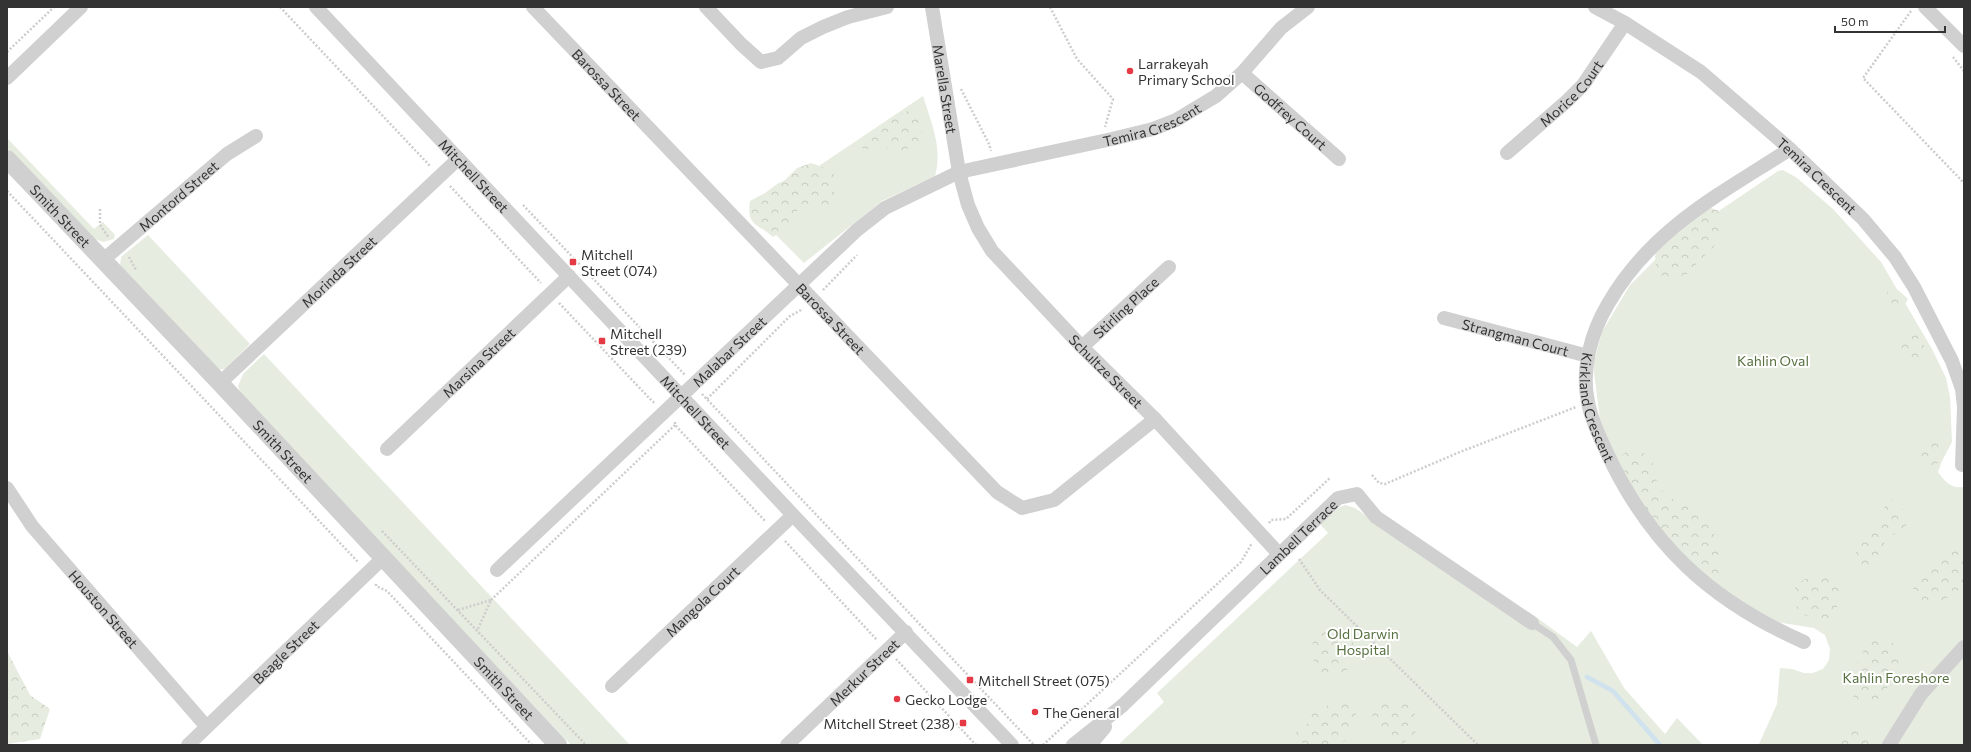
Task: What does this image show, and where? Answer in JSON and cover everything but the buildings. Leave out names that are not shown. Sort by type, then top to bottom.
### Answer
[{"type":"street","points":[[7,78],[81,7]]},
{"type":"street","name":"Mitchell Street","points":[[316,7],[793,515],[1012,745]]},
{"type":"street","name":"Barossa Street","points":[[533,7],[997,492],[1022,508],[1054,500],[1155,419]]},
{"type":"street","points":[[706,7],[741,44],[761,62],[778,58],[801,38],[823,27],[848,17],[887,7]]},
{"type":"street","name":"Marella Street","points":[[932,7],[959,172]]},
{"type":"street","name":"Temira Crescent","points":[[959,172],[1106,141],[1153,129],[1176,120],[1216,96],[1242,73],[1281,28],[1308,7]]},
{"type":"street","name":"Temira Crescent","points":[[1595,7],[1625,23],[1701,72],[1790,149],[1863,219],[1895,257],[1914,287],[1952,361],[1962,390],[1964,408],[1962,466]]},
{"type":"street","points":[[1924,7],[1964,46]]},
{"type":"street","name":"Morice Court","points":[[1507,153],[1567,102],[1583,85],[1625,23]]},
{"type":"street","name":"Godfrey Court","points":[[1242,73],[1339,159]]},
{"type":"street","name":"Montord Street","points":[[103,260],[227,154],[256,136]]},
{"type":"street","name":"Kirkland Crescent","points":[[1790,149],[1704,204],[1663,234],[1627,275],[1608,303],[1594,333],[1588,356],[1586,373],[1588,403],[1597,431],[1621,481],[1652,530],[1682,563],[1736,606],[1778,630],[1804,642]]},
{"type":"street","name":"Smith Street","points":[[7,159],[220,383],[382,559],[558,745]]},
{"type":"street","name":"Morinda Street","points":[[220,383],[458,159]]},
{"type":"street","name":"Malabar Street","points":[[496,570],[857,230],[885,208],[959,172]]},
{"type":"street","name":"Schultze Street","points":[[959,172],[968,205],[978,228],[992,252],[1082,347],[1155,419],[1279,554]]},
{"type":"street","name":"Stirling Place","points":[[1082,347],[1169,267]]},
{"type":"street","name":"Marsina Street","points":[[387,449],[569,276]]},
{"type":"street","name":"Strangman Court","points":[[1444,318],[1588,356]]},
{"type":"street","name":"Houston Street","points":[[7,488],[32,526],[206,726]]},
{"type":"street","name":"Lambell Terrace","points":[[1073,745],[1122,706],[1338,498],[1357,494],[1376,517],[1532,623]]},
{"type":"street","name":"Mangola Court","points":[[612,686],[793,515]]},
{"type":"street","name":"Beagle Street","points":[[188,745],[206,726],[382,559]]},
{"type":"street","name":"Merkur Street","points":[[787,745],[906,632]]},
{"type":"street","points":[[1889,745],[1921,694],[1964,646]]},
{"type":"street","name":"Lambell Terrace","points":[[1090,745],[1122,706]]},
{"type":"lane","points":[[1532,623],[1553,637],[1571,660],[1596,745]]},
{"type":"path","points":[[7,52],[54,7]]},
{"type":"path","points":[[280,7],[434,170]]},
{"type":"path","points":[[1050,7],[1077,59],[1113,99],[1105,125],[1106,141]]},
{"type":"path","points":[[1914,7],[1863,78],[1964,183]]},
{"type":"path","points":[[958,84],[989,144],[994,164]]},
{"type":"path","points":[[445,181],[543,286]]},
{"type":"path","points":[[7,191],[363,568]]},
{"type":"path","points":[[100,209],[100,225],[109,238],[128,256],[138,273]]},
{"type":"path","points":[[818,295],[858,255]]},
{"type":"path","points":[[554,297],[653,402],[656,402]]},
{"type":"path","points":[[702,398],[707,399],[790,316],[805,308]]},
{"type":"path","points":[[1372,475],[1379,483],[1385,484],[1460,452],[1577,407]]},
{"type":"path","points":[[477,631],[491,600],[675,425],[768,524]]},
{"type":"path","points":[[1268,524],[1271,520],[1286,519],[1330,478]]},
{"type":"path","points":[[377,525],[586,745]]},
{"type":"path","points":[[779,536],[878,640]]},
{"type":"path","points":[[1043,745],[1241,562],[1248,547],[1256,538]]},
{"type":"path","points":[[1299,559],[1320,590],[1478,745]]},
{"type":"path","points":[[376,582],[376,586],[387,591],[532,745]]},
{"type":"path","points":[[458,610],[491,600]]},
{"type":"path","points":[[894,658],[976,745]]},
{"type":"green space","points":[[923,96],[937,145],[938,155],[935,176],[882,201],[804,263],[752,211]]},
{"type":"green space","points":[[910,110],[915,111],[921,124],[923,136],[916,146],[893,153],[884,145],[879,151],[861,148],[858,141]]},
{"type":"green space","points":[[7,138],[94,229],[103,222],[115,235],[114,239],[103,242],[92,238],[7,148]]},
{"type":"green space","points":[[811,163],[831,170],[837,179],[831,206],[823,211],[810,205],[800,205],[788,228],[773,237],[751,220],[749,209],[750,201],[785,180],[797,168]]},
{"type":"green space","points":[[1783,170],[1797,178],[1833,209],[1881,262],[1932,349],[1946,378],[1950,397],[1952,442],[1938,472],[1943,479],[1952,486],[1964,487],[1964,745],[1759,744],[1777,704],[1780,668],[1792,669],[1804,673],[1813,673],[1823,669],[1829,660],[1830,649],[1825,635],[1814,628],[1771,621],[1741,603],[1668,544],[1620,468],[1600,419],[1593,365],[1602,332],[1630,285],[1673,242],[1778,171]]},
{"type":"green space","points":[[1711,208],[1719,211],[1725,235],[1683,278],[1671,280],[1657,273],[1655,257],[1656,250],[1698,214]]},
{"type":"green space","points":[[148,235],[250,344],[225,369],[217,370],[120,266],[121,257]]},
{"type":"green space","points":[[1888,290],[1898,290],[1908,299],[1900,314],[1892,312],[1885,304]]},
{"type":"green space","points":[[1911,329],[1924,343],[1924,355],[1919,360],[1898,355],[1896,346],[1905,331]]},
{"type":"green space","points":[[264,354],[630,745],[571,745],[243,399],[238,386],[243,374]]},
{"type":"green space","points":[[1929,440],[1941,443],[1945,449],[1935,468],[1926,468],[1913,455],[1912,450]]},
{"type":"green space","points":[[1630,449],[1639,449],[1648,457],[1654,464],[1657,478],[1656,484],[1659,488],[1677,501],[1693,504],[1714,534],[1720,549],[1717,561],[1720,567],[1718,577],[1711,578],[1695,572],[1685,552],[1675,547],[1642,504],[1642,496],[1634,489],[1620,463],[1622,455]]},
{"type":"green space","points":[[1897,500],[1909,521],[1902,532],[1892,535],[1884,543],[1886,553],[1880,565],[1867,568],[1857,564],[1857,555],[1853,547],[1863,534],[1875,531],[1881,524],[1881,513],[1888,501]]},
{"type":"green space","name":"Old Darwin Hospital","points":[[1345,505],[1355,508],[1520,623],[1529,612],[1577,647],[1591,631],[1624,688],[1665,734],[1677,718],[1703,745],[1118,745],[1164,702],[1157,693],[1328,533],[1320,524],[1334,510]]},
{"type":"green space","points":[[1958,546],[1964,549],[1964,586],[1943,601],[1928,605],[1915,593],[1911,583],[1922,570],[1930,567],[1937,558]]},
{"type":"green space","points":[[1830,578],[1840,585],[1837,608],[1828,619],[1813,618],[1799,613],[1796,605],[1795,585],[1805,579]]},
{"type":"green space","points":[[1340,631],[1353,639],[1353,654],[1350,668],[1343,672],[1323,676],[1316,666],[1312,649],[1316,632]]},
{"type":"green space","points":[[1877,639],[1894,643],[1902,651],[1899,666],[1893,673],[1890,684],[1877,704],[1860,704],[1852,695],[1849,683],[1851,675],[1865,648]]},
{"type":"green space","points":[[7,651],[30,695],[50,709],[40,739],[7,744]]},
{"type":"green space","points":[[1349,695],[1359,706],[1346,741],[1313,745],[1301,743],[1295,740],[1296,729],[1309,723],[1310,714]]},
{"type":"green space","points":[[1394,699],[1408,701],[1415,715],[1418,729],[1404,743],[1399,744],[1389,742],[1385,738],[1380,732],[1372,716],[1372,709]]},
{"type":"green space","points":[[1863,727],[1869,740],[1868,745],[1831,745],[1841,734]]},
{"type":"waterway","points":[[1587,677],[1613,691],[1660,745]]},
{"type":"place","name":"Larrakeyah Primary School","points":[[1130,71]]},
{"type":"place","name":"Mitchell Street (074)","points":[[573,262]]},
{"type":"place","name":"Mitchell Street (239)","points":[[602,341]]},
{"type":"place","name":"Mitchell Street (075)","points":[[970,680]]},
{"type":"place","name":"Gecko Lodge","points":[[897,699]]},
{"type":"place","name":"The General","points":[[1035,712]]},
{"type":"place","name":"Mitchell Street (238)","points":[[963,723]]},
{"type":"park label","name":"Kahlin Oval","points":[[1773,360]]},
{"type":"park label","name":"Kahlin Foreshore","points":[[1896,677]]}]
